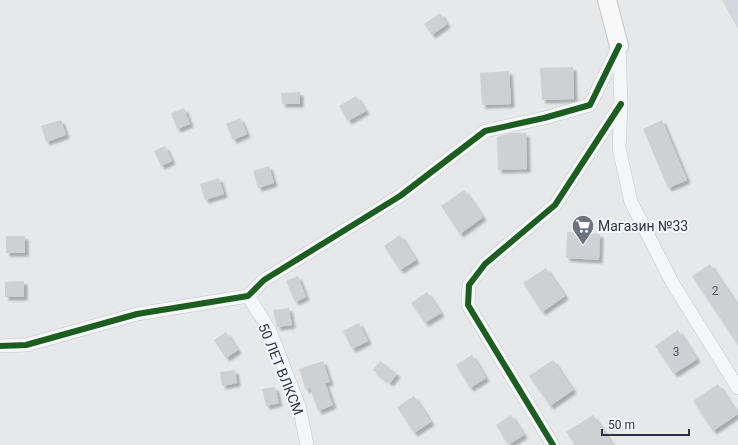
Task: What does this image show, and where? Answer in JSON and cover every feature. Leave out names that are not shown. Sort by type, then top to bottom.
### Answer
[{"type":"street","points":[[607,0],[619,46],[621,104],[619,148],[631,202],[673,284],[738,388]]},
{"type":"street","points":[[0,346],[26,345],[137,314],[248,296],[264,280],[400,196],[485,131],[544,118],[590,105],[619,46]]},
{"type":"street","points":[[553,445],[468,304],[469,285],[485,264],[555,205],[621,104]]},
{"type":"street","name":"50 ЛЕТ ВЛКСМ","points":[[248,296],[270,331],[299,406],[307,445]]},
{"type":"shaded area","points":[[722,0],[738,0],[738,29]]},
{"type":"building","points":[[440,13],[447,24],[432,35],[424,24]]},
{"type":"building","points":[[573,67],[574,99],[542,100],[540,68]]},
{"type":"building","points":[[509,71],[511,104],[482,105],[480,73]]},
{"type":"building","points":[[300,92],[300,104],[282,104],[281,93]]},
{"type":"building","points":[[356,96],[366,111],[348,121],[339,106]]},
{"type":"building","points":[[184,108],[190,124],[177,129],[171,113]]},
{"type":"building","points":[[240,118],[247,134],[233,140],[226,124]]},
{"type":"building","points":[[61,120],[66,135],[46,142],[41,126]]},
{"type":"building","points":[[662,120],[687,180],[668,188],[643,129]]},
{"type":"building","points":[[511,133],[526,133],[527,169],[498,170],[497,137]]},
{"type":"building","points":[[165,146],[172,161],[161,166],[154,151]]},
{"type":"building","points":[[269,166],[274,183],[258,188],[253,171]]},
{"type":"building","points":[[219,178],[224,194],[205,200],[200,184]]},
{"type":"building","points":[[464,190],[483,217],[460,234],[441,206]]},
{"type":"building","name":"Магазин №33","points":[[567,232],[600,234],[599,260],[566,258]]},
{"type":"building","points":[[400,235],[416,260],[400,270],[384,246]]},
{"type":"building","points":[[6,236],[25,236],[25,253],[6,253]]},
{"type":"building","points":[[710,264],[738,306],[738,345],[692,276]]},
{"type":"building","points":[[546,268],[565,296],[542,312],[523,283]]},
{"type":"building","points":[[298,276],[306,297],[295,302],[286,281]]},
{"type":"building","points":[[24,281],[24,297],[5,297],[5,282]]},
{"type":"building","points":[[427,292],[441,313],[425,323],[411,303]]},
{"type":"building","points":[[289,308],[292,325],[277,327],[273,310]]},
{"type":"building","points":[[359,323],[368,341],[352,349],[343,331]]},
{"type":"building","points":[[678,330],[697,359],[674,374],[655,346]]},
{"type":"building","points":[[226,332],[238,350],[226,358],[214,340]]},
{"type":"building","points":[[472,355],[486,378],[470,388],[456,365]]},
{"type":"building","points":[[553,360],[573,390],[550,406],[529,376]]},
{"type":"building","points":[[323,361],[330,382],[325,383],[333,405],[318,411],[310,388],[306,390],[299,369]]},
{"type":"building","points":[[380,361],[397,374],[390,383],[373,370]]},
{"type":"building","points":[[235,370],[237,383],[222,386],[220,372]]},
{"type":"building","points":[[718,384],[738,414],[713,431],[693,401]]},
{"type":"building","points":[[275,387],[279,403],[266,406],[262,389]]},
{"type":"building","points":[[414,396],[431,422],[414,433],[397,407]]},
{"type":"building","points":[[511,415],[524,435],[508,445],[496,425]]},
{"type":"building","points":[[593,415],[613,445],[575,445],[566,432]]},
{"type":"cycle path","points":[[0,346],[26,345],[137,314],[248,296],[264,280],[400,196],[485,131],[544,118],[590,105],[619,46]]},
{"type":"cycle path","points":[[553,445],[468,305],[469,285],[485,264],[555,205],[621,104]]},
{"type":"place","name":"Магазин №33","points":[[583,246]]}]
